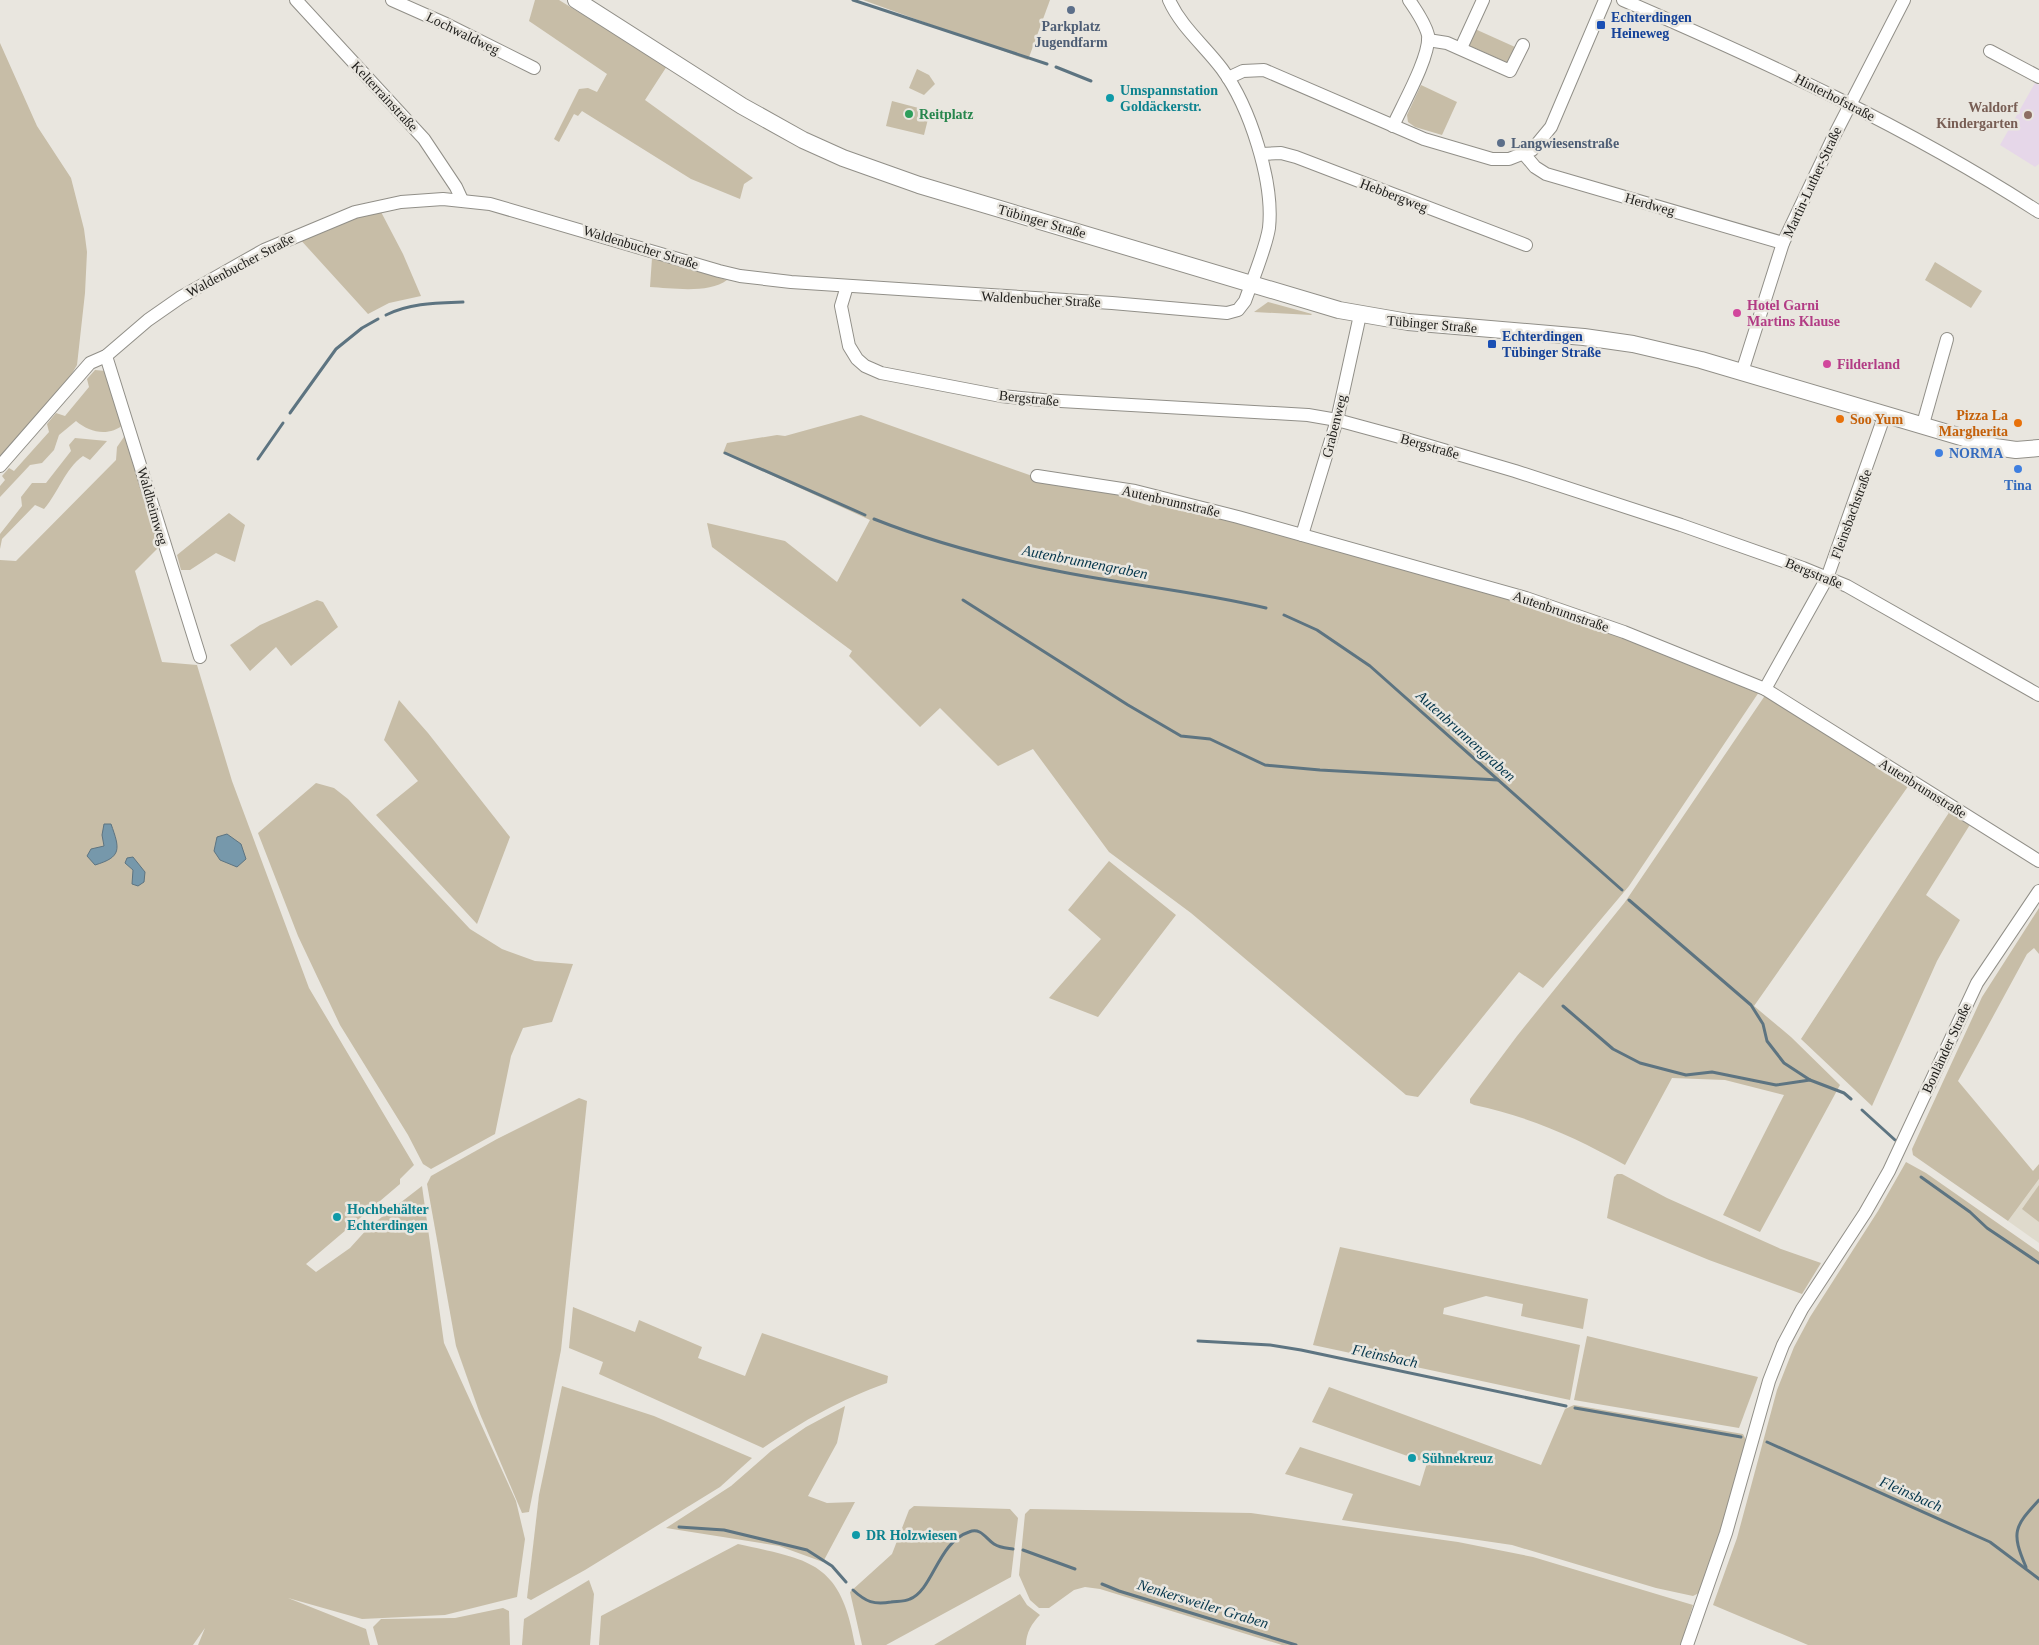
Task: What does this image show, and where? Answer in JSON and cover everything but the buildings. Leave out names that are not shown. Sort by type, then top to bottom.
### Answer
[{"type":"main road","name":"Tübinger Straße","points":[[576,0],[764,119],[843,158],[919,185],[1360,315],[1408,322],[1617,341],[1678,354],[2005,449],[2039,448]]},
{"type":"street","name":"Kelterrainstraße","points":[[296,0],[424,139],[456,187],[462,200]]},
{"type":"street","name":"Lochwaldweg","points":[[392,0],[446,24],[534,68]]},
{"type":"street","name":"Waldenbucher Straße","points":[[0,466],[90,362],[106,356],[148,320],[182,297],[236,265],[290,238],[355,212],[422,200],[462,200],[506,208],[740,276],[846,286],[1112,302],[1227,313],[1242,306],[1269,227],[1261,154],[1239,99],[1228,78],[1185,25],[1169,0]]},
{"type":"street","points":[[1393,126],[1423,58],[1428,40],[1427,32],[1409,0]]},
{"type":"street","points":[[1461,48],[1483,0]]},
{"type":"street","points":[[1228,78],[1243,71],[1264,70],[1435,143],[1492,159],[1509,159],[1524,154],[1539,144],[1551,127],[1605,0]]},
{"type":"street","name":"Hinterhofstraße","points":[[1623,0],[1801,79],[1979,173],[2039,212]]},
{"type":"street","name":"Martin-Luther-Straße","points":[[1742,372],[1762,304],[1783,243],[1850,105],[1904,0]]},
{"type":"street","points":[[1428,40],[1447,42],[1510,71],[1523,45]]},
{"type":"street","points":[[1990,51],[2039,76]]},
{"type":"street","name":"Hebbergweg","points":[[1261,154],[1282,153],[1296,157],[1526,245]]},
{"type":"street","name":"Herdweg","points":[[1524,154],[1535,167],[1546,174],[1783,243]]},
{"type":"street","name":"Bergstraße","points":[[846,286],[841,306],[849,346],[857,359],[865,366],[881,373],[992,394],[1043,400],[1262,411],[1337,420],[1559,485],[1768,555],[1827,578],[1881,605],[2039,695]]},
{"type":"street","name":"Grabenweg","points":[[1302,535],[1337,420],[1360,315]]},
{"type":"street","points":[[1923,424],[1947,339]]},
{"type":"street","name":"Waldheimweg","points":[[106,356],[200,657]]},
{"type":"street","name":"Fleinsbachstraße","points":[[1765,689],[1827,578],[1885,414]]},
{"type":"street","name":"Autenbrunnstraße","points":[[1037,476],[1135,491],[1302,535],[1526,598],[1634,636],[1765,689],[2039,861]]},
{"type":"street","name":"Bonländer Straße","points":[[1687,1645],[1726,1533],[1769,1381],[1783,1345],[1802,1308],[1865,1214],[1899,1152],[1968,1001],[1996,952],[2039,891]]},
{"type":"shaded area","points":[[535,0],[559,0],[667,66],[645,100],[753,178],[744,184],[740,199],[691,179],[582,111],[578,116],[574,114],[559,142],[554,139],[579,89],[588,88],[597,92],[607,74],[529,21]]},
{"type":"shaded area","points":[[863,0],[1050,0],[1028,60]]},
{"type":"shaded area","points":[[1475,29],[1515,47],[1508,63],[1468,45]]},
{"type":"shaded area","points":[[0,43],[37,126],[71,178],[84,229],[87,252],[85,293],[77,365],[64,387],[0,460]]},
{"type":"shaded area","points":[[917,69],[929,75],[935,84],[924,95],[909,88]]},
{"type":"shaded area","name":"Waldorf Kindergarten","points":[[2035,83],[2039,85],[2039,164],[2035,167],[2000,145]]},
{"type":"shaded area","points":[[1421,85],[1457,102],[1442,135],[1415,127],[1408,122],[1407,115]]},
{"type":"shaded area","name":"Reitplatz","points":[[892,101],[930,111],[924,135],[886,126]]},
{"type":"shaded area","points":[[380,210],[403,254],[421,296],[389,303],[368,314],[298,237]]},
{"type":"shaded area","points":[[652,258],[727,280],[700,289],[650,287]]},
{"type":"shaded area","points":[[1935,262],[1982,291],[1971,308],[1925,280]]},
{"type":"shaded area","points":[[1268,302],[1312,314],[1254,312]]},
{"type":"shaded area","points":[[95,370],[106,371],[124,424],[112,431],[100,432],[93,431],[76,421],[59,435],[54,450],[42,463],[30,465],[0,497],[0,486],[5,480],[2,476],[9,468],[14,471],[49,432],[47,424],[56,413],[65,416],[89,387],[87,379]]},
{"type":"shaded area","points":[[861,415],[1038,478],[1131,493],[1130,500],[1151,506],[1154,498],[1542,608],[1673,655],[1759,692],[1629,886],[1543,988],[1519,972],[1418,1097],[1406,1095],[1191,913],[1109,852],[1033,749],[998,766],[940,708],[920,727],[849,656],[852,651],[712,547],[707,523],[785,541],[837,582],[870,520],[723,453],[727,443],[777,435],[785,436]]},
{"type":"shaded area","points":[[126,434],[159,547],[135,571],[162,662],[197,665],[232,781],[309,988],[414,1165],[400,1179],[400,1184],[306,1264],[316,1272],[350,1248],[369,1227],[422,1186],[444,1343],[516,1501],[525,1539],[517,1597],[445,1615],[362,1619],[288,1598],[366,1629],[370,1645],[198,1645],[205,1628],[193,1645],[0,1645],[0,560],[16,561],[116,460],[117,447]]},
{"type":"shaded area","points":[[75,438],[107,441],[90,460],[83,456],[77,461],[66,474],[44,509],[35,505],[2,539],[0,549],[0,534],[22,506],[21,497],[32,483],[46,483],[71,451],[69,445]]},
{"type":"shaded area","points":[[229,513],[245,525],[235,562],[216,553],[190,570],[181,570],[177,555]]},
{"type":"shaded area","points":[[317,600],[323,602],[338,627],[291,666],[276,647],[250,671],[230,645],[260,625]]},
{"type":"shaded area","points":[[1768,695],[1909,785],[1754,1006],[1791,1037],[1840,1085],[1760,1232],[1723,1215],[1784,1095],[1725,1080],[1672,1078],[1625,1165],[1552,1129],[1474,1105],[1470,1103],[1470,1099],[1517,1036],[1625,902],[1764,697]]},
{"type":"shaded area","points":[[399,700],[428,733],[510,837],[477,924],[376,815],[418,781],[384,740]]},
{"type":"shaded area","points":[[316,783],[334,788],[348,799],[470,929],[502,949],[535,961],[573,964],[552,1022],[523,1028],[511,1056],[495,1134],[431,1169],[423,1164],[408,1135],[340,1025],[298,936],[258,833]]},
{"type":"shaded area","points":[[1950,811],[1971,823],[1926,895],[1960,920],[1937,961],[1872,1106],[1801,1039]]},
{"type":"shaded area","points":[[1109,861],[1176,915],[1098,1017],[1049,998],[1101,939],[1068,910]]},
{"type":"shaded area","points":[[2039,908],[2039,954],[2034,948],[2027,954],[1958,1081],[2033,1171],[2039,1164],[2039,1179],[2008,1221],[1913,1155],[1912,1149],[1982,997]]},
{"type":"shaded area","points":[[579,1098],[587,1101],[561,1350],[529,1512],[522,1513],[480,1414],[456,1346],[427,1184],[431,1176],[497,1139]]},
{"type":"shaded area","points":[[1906,1162],[1926,1173],[2039,1252],[2039,1645],[1808,1645],[1713,1605],[1737,1538],[1777,1390],[1794,1347],[1810,1317],[1878,1211]]},
{"type":"shaded area","points":[[1617,1174],[1622,1174],[1667,1198],[1781,1249],[1821,1263],[1802,1294],[1709,1260],[1607,1218],[1614,1177]]},
{"type":"shaded area","points":[[2039,1179],[2039,1243],[2008,1221]]},
{"type":"shaded area","points":[[2039,1185],[2039,1222],[2022,1209]]},
{"type":"shaded area","points":[[1340,1247],[1588,1299],[1583,1329],[1521,1316],[1523,1304],[1486,1296],[1444,1308],[1443,1314],[1580,1345],[1570,1400],[1313,1345]]},
{"type":"shaded area","points":[[573,1307],[635,1332],[639,1320],[702,1347],[698,1358],[745,1376],[762,1333],[888,1376],[887,1383],[853,1396],[823,1411],[763,1448],[599,1374],[603,1362],[569,1348]]},
{"type":"shaded area","points":[[1587,1336],[1758,1377],[1739,1428],[1574,1400]]},
{"type":"shaded area","points":[[562,1386],[654,1416],[752,1458],[720,1487],[585,1570],[531,1600],[527,1598],[539,1495]]},
{"type":"shaded area","points":[[1329,1387],[1541,1465],[1565,1409],[1574,1405],[1743,1434],[1746,1440],[1722,1527],[1699,1593],[1693,1596],[1656,1588],[1512,1545],[1342,1520],[1353,1494],[1285,1474],[1300,1447],[1420,1486],[1427,1463],[1312,1422]]},
{"type":"shaded area","points":[[845,1406],[837,1443],[808,1496],[827,1503],[855,1502],[823,1562],[779,1546],[666,1528],[731,1486],[771,1451],[806,1427]]},
{"type":"shaded area","points":[[914,1506],[1010,1509],[1018,1518],[1011,1577],[886,1645],[862,1645],[850,1592],[892,1554],[909,1510]]},
{"type":"shaded area","points":[[1030,1509],[1251,1513],[1458,1542],[1533,1557],[1693,1605],[1681,1645],[1282,1645],[1100,1589],[1085,1587],[1074,1590],[1049,1608],[1039,1608],[1030,1600],[1019,1575],[1025,1514]]},
{"type":"shaded area","points":[[738,1544],[785,1555],[819,1569],[831,1581],[841,1596],[849,1617],[855,1645],[599,1645],[601,1616]]},
{"type":"shaded area","points":[[589,1580],[594,1594],[590,1645],[522,1645],[524,1619]]},
{"type":"shaded area","points":[[1020,1594],[1027,1605],[1040,1615],[1030,1629],[1026,1645],[934,1645]]},
{"type":"shaded area","points":[[503,1608],[509,1611],[510,1645],[378,1645],[373,1627],[381,1619],[455,1618]]},
{"type":"water","points":[[104,824],[111,824],[116,840],[116,851],[110,859],[95,865],[87,856],[91,849],[104,846],[102,835]]},
{"type":"water","points":[[227,834],[241,844],[246,859],[237,867],[220,860],[214,851],[217,837]]},
{"type":"water","points":[[133,857],[145,872],[144,882],[138,886],[132,884],[133,870],[125,863],[127,858]]},
{"type":"waterway","points":[[853,0],[1047,64]]},
{"type":"waterway","points":[[1056,67],[1091,81]]},
{"type":"waterway","points":[[386,315],[414,306],[463,302]]},
{"type":"waterway","points":[[290,413],[336,349],[362,328],[378,319]]},
{"type":"waterway","points":[[258,459],[283,423]]},
{"type":"waterway","name":"Autenbrunnengraben","points":[[725,453],[865,515]]},
{"type":"waterway","name":"Autenbrunnengraben","points":[[874,519],[935,541],[1021,563],[1070,574],[1210,596],[1266,608]]},
{"type":"waterway","points":[[963,600],[1128,705],[1181,736],[1210,739],[1265,765],[1498,780]]},
{"type":"waterway","name":"Autenbrunnengraben","points":[[1284,615],[1317,630],[1370,666],[1622,890]]},
{"type":"waterway","name":"Autenbrunnengraben","points":[[1629,900],[1751,1005],[1763,1024],[1767,1041],[1784,1063],[1810,1080],[1844,1093],[1851,1099]]},
{"type":"waterway","points":[[1563,1006],[1613,1049],[1640,1063],[1686,1075],[1712,1072],[1776,1085],[1810,1080]]},
{"type":"waterway","name":"Autenbrunnengraben","points":[[1862,1110],[1895,1140]]},
{"type":"waterway","name":"Autenbrunnengraben","points":[[1921,1177],[1970,1212],[1987,1228],[2039,1263]]},
{"type":"waterway","name":"Fleinsbach","points":[[1198,1341],[1270,1345],[1301,1350],[1566,1406]]},
{"type":"waterway","name":"Fleinsbach","points":[[1575,1408],[1741,1437]]},
{"type":"waterway","name":"Fleinsbach","points":[[1767,1442],[1990,1542],[2039,1579]]},
{"type":"waterway","name":"Autenbrunnengraben","points":[[2026,1567],[2018,1546],[2018,1530],[2024,1517],[2039,1500]]},
{"type":"waterway","name":"Nenkersweiler Graben","points":[[679,1527],[724,1530],[807,1550],[832,1566],[846,1582]]},
{"type":"waterway","name":"Nenkersweiler Graben","points":[[853,1590],[866,1600],[875,1603],[910,1599],[925,1586],[950,1545],[959,1537],[969,1532],[980,1532],[996,1545],[1013,1549]]},
{"type":"waterway","name":"Nenkersweiler Graben","points":[[1023,1550],[1075,1569]]},
{"type":"waterway","name":"Nenkersweiler Graben","points":[[1102,1584],[1119,1591],[1296,1645]]},
{"type":"place","name":"Parkplatz Jugendfarm","points":[[1071,10]]},
{"type":"place","name":"Echterdingen Heineweg","points":[[1601,25]]},
{"type":"place","name":"Umspannstation Goldäckerstr.","points":[[1110,98]]},
{"type":"place","name":"Reitplatz","points":[[909,114]]},
{"type":"place","name":"Waldorf Kindergarten","points":[[2028,115]]},
{"type":"place","name":"Langwiesenstraße","points":[[1501,143]]},
{"type":"place","name":"Hotel Garni Martins Klause","points":[[1737,313]]},
{"type":"place","name":"Echterdingen Tübinger Straße","points":[[1492,344]]},
{"type":"place","name":"Filderland","points":[[1827,364]]},
{"type":"place","name":"Soo Yum","points":[[1840,419]]},
{"type":"place","name":"Pizza La Margherita","points":[[2018,423]]},
{"type":"place","name":"NORMA","points":[[1939,453]]},
{"type":"place","name":"Tina","points":[[2018,469]]},
{"type":"place","name":"Hochbehälter Echterdingen","points":[[337,1217]]},
{"type":"place","name":"Sühnekreuz","points":[[1412,1458]]},
{"type":"place","name":"DR Holzwiesen","points":[[856,1535]]}]
